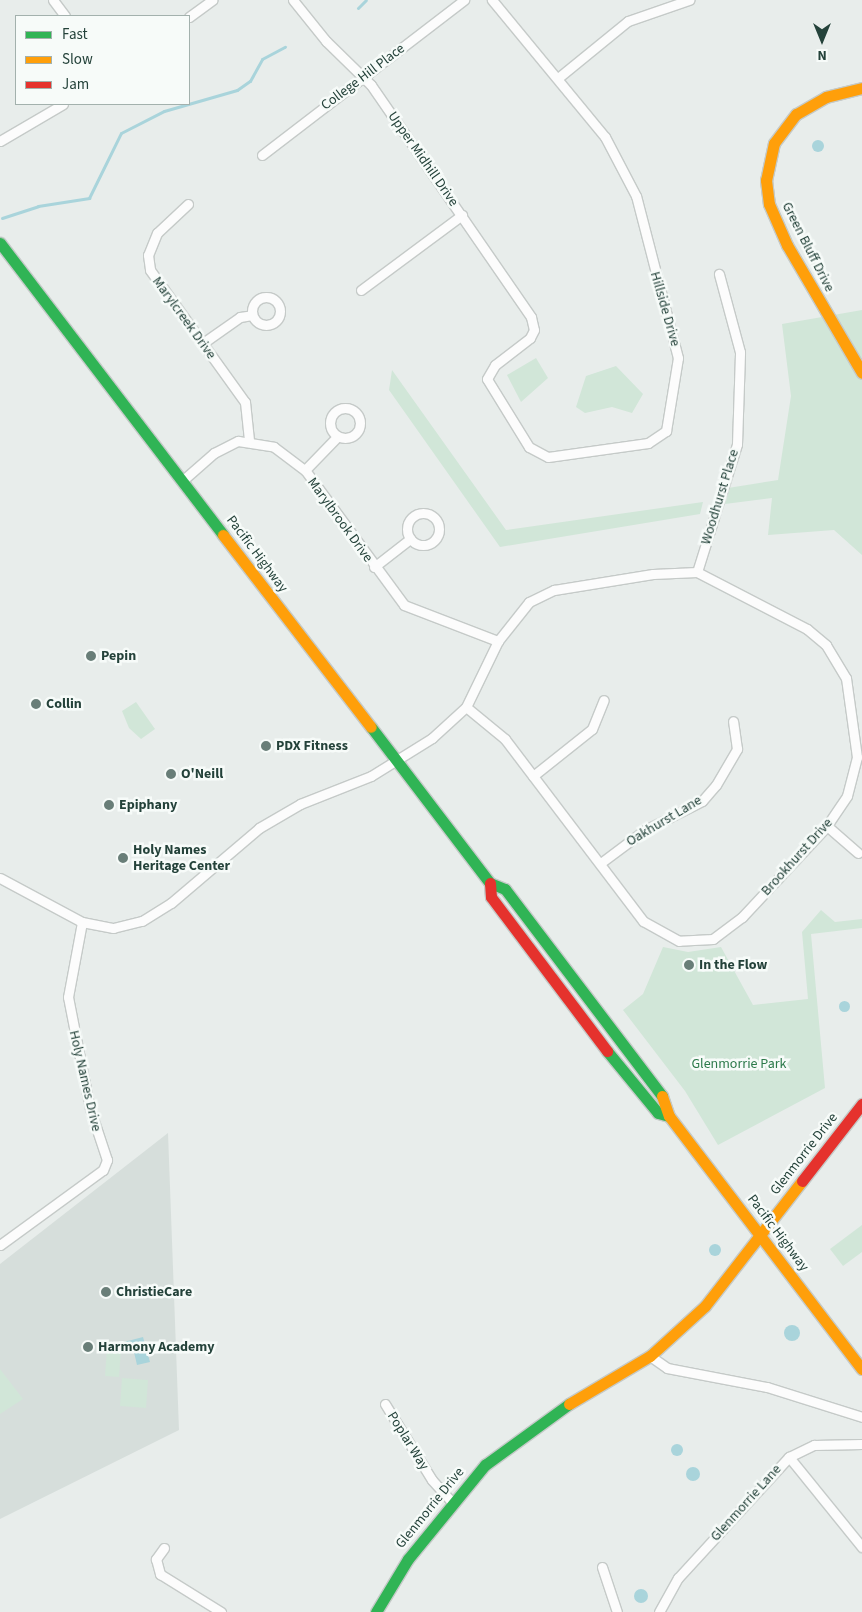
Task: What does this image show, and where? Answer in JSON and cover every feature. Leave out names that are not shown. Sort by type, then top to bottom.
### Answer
[{"type":"main road","name":"Green Bluff Drive","points":[[862,88],[826,97],[796,114],[774,143],[766,180],[769,204],[787,245],[862,373]]},
{"type":"main road","name":"Pacific Highway","points":[[0,244],[490,883],[505,889],[581,987],[669,1106],[669,1116]]},
{"type":"main road","name":"Pacific Highway","points":[[490,883],[490,897],[595,1036],[658,1112],[669,1116],[862,1369]]},
{"type":"main road","name":"Glenmorrie Drive","points":[[376,1612],[392,1581],[451,1501],[527,1430],[650,1356],[705,1306],[862,1104]]},
{"type":"street","points":[[53,0],[64,15]]},
{"type":"street","points":[[190,16],[212,0]]},
{"type":"street","name":"Upper Midhill Drive","points":[[293,0],[326,41],[364,77],[511,285],[534,330]]},
{"type":"street","name":"College Hill Place","points":[[262,155],[464,0]]},
{"type":"street","name":"Hillside Drive","points":[[492,0],[558,78],[614,150],[636,196],[677,350],[666,431],[648,443],[548,457],[533,451],[492,395],[487,379],[495,365],[534,330]]},
{"type":"street","points":[[558,78],[628,21],[689,0]]},
{"type":"street","points":[[0,141],[61,105]]},
{"type":"street","name":"Marylcreek Drive","points":[[188,204],[157,234],[149,262],[154,280],[203,343],[244,402],[249,440]]},
{"type":"street","points":[[361,290],[462,215]]},
{"type":"street","name":"Woodhurst Place","points":[[697,572],[737,444],[740,352],[719,274]]},
{"type":"street","points":[[203,343],[240,317],[252,315]]},
{"type":"street","points":[[304,470],[334,445],[338,436]]},
{"type":"street","points":[[182,481],[214,453],[249,440]]},
{"type":"street","name":"Marylbrook Drive","points":[[249,440],[274,447],[304,470],[395,597],[411,610],[498,641]]},
{"type":"street","points":[[374,567],[410,539]]},
{"type":"street","points":[[0,878],[82,922],[113,928],[142,922],[171,903],[259,828],[300,804],[359,782],[397,761],[466,707],[498,641],[520,609],[544,593],[635,577],[697,572]]},
{"type":"street","name":"Brookhurst Drive","points":[[466,707],[505,739],[602,862],[650,927],[678,941],[706,940],[730,929],[828,826],[847,796],[857,757],[846,678],[837,659],[807,629],[697,572]]},
{"type":"street","points":[[533,776],[592,729],[604,700]]},
{"type":"street","name":"Oakhurst Lane","points":[[602,862],[645,830],[702,800],[716,786],[737,749],[733,721]]},
{"type":"street","points":[[828,826],[858,853]]},
{"type":"street","name":"Holy Names Drive","points":[[0,1244],[103,1170],[106,1160],[90,1110],[68,997],[82,922]]},
{"type":"street","points":[[650,1356],[667,1368],[767,1387],[862,1417]]},
{"type":"street","name":"Poplar Way","points":[[385,1404],[432,1480],[451,1501]]},
{"type":"street","name":"Glenmorrie Lane","points":[[659,1612],[678,1578],[789,1457],[814,1445],[862,1444]]},
{"type":"street","points":[[789,1457],[862,1547]]},
{"type":"street","points":[[164,1548],[156,1559],[160,1574],[221,1612]]},
{"type":"street","points":[[602,1567],[617,1612]]},
{"type":"shaded area","name":"Harmony Academy","points":[[168,1133],[179,1430],[0,1519],[0,1264]]},
{"type":"green space","points":[[862,310],[862,555],[834,530],[768,535],[772,498],[725,504],[724,499],[728,488],[778,480],[791,396],[782,324]]},
{"type":"green space","points":[[536,358],[548,378],[521,402],[507,375]]},
{"type":"green space","points":[[616,366],[643,394],[632,413],[612,407],[585,413],[576,407],[586,376]]},
{"type":"green space","points":[[392,370],[506,530],[703,502],[700,514],[500,547],[389,390]]},
{"type":"green space","points":[[136,702],[155,729],[141,739],[129,728],[122,711]]},
{"type":"green space","name":"Glenmorrie Park","points":[[821,910],[835,922],[862,919],[862,928],[811,934],[825,1088],[718,1145],[685,1091],[623,1010],[643,994],[663,947],[688,952],[721,947],[753,1005],[808,999],[802,932]]},
{"type":"green space","points":[[862,1225],[862,1252],[843,1266],[830,1249]]},
{"type":"green space","points":[[107,1348],[121,1349],[119,1377],[105,1376]]},
{"type":"green space","points":[[0,1369],[23,1399],[0,1414]]},
{"type":"green space","points":[[122,1378],[148,1380],[146,1408],[120,1406]]},
{"type":"water","points":[[820,140],[823,141],[823,151],[816,152],[813,151],[812,144],[813,141]]},
{"type":"water","points":[[844,1000],[850,1006],[844,1012],[838,1006]]},
{"type":"water","points":[[713,1244],[717,1244],[721,1250],[717,1256],[713,1256],[709,1252],[709,1248]]},
{"type":"water","points":[[792,1325],[798,1327],[800,1333],[798,1339],[792,1341],[786,1339],[784,1333],[786,1327]]},
{"type":"water","points":[[143,1337],[150,1362],[137,1365],[133,1348],[126,1349],[124,1342]]},
{"type":"water","points":[[677,1444],[683,1450],[677,1456],[671,1450]]},
{"type":"water","points":[[693,1467],[698,1469],[700,1474],[698,1479],[693,1481],[688,1479],[686,1474],[688,1469]]},
{"type":"water","points":[[638,1589],[644,1589],[648,1596],[644,1603],[638,1603],[634,1599],[634,1593]]},
{"type":"waterway","points":[[358,8],[366,0]]},
{"type":"waterway","points":[[190,104],[237,90],[250,81],[262,59],[285,47]]},
{"type":"waterway","points":[[2,218],[38,206],[89,198],[121,133],[164,111],[185,105]]},
{"type":"traffic: fast","points":[[0,243],[223,535]]},
{"type":"traffic: fast","points":[[371,727],[490,883],[505,889],[662,1096]]},
{"type":"traffic: fast","points":[[607,1051],[658,1113],[669,1116]]},
{"type":"traffic: fast","points":[[376,1612],[408,1559],[485,1465],[569,1404]]},
{"type":"traffic: slow","points":[[862,88],[826,97],[796,114],[774,143],[766,180],[769,204],[787,245],[862,373]]},
{"type":"traffic: slow","points":[[223,535],[371,727]]},
{"type":"traffic: slow","points":[[662,1096],[669,1116],[862,1369]]},
{"type":"traffic: slow","points":[[569,1404],[650,1356],[705,1306],[802,1181]]},
{"type":"traffic: jam","points":[[490,883],[491,897],[607,1051]]},
{"type":"traffic: jam","points":[[802,1181],[862,1104]]},
{"type":"place","name":"Pepin","points":[[91,656]]},
{"type":"place","name":"Collin","points":[[36,704]]},
{"type":"place","name":"PDX Fitness","points":[[266,746]]},
{"type":"place","name":"O'Neill","points":[[171,774]]},
{"type":"place","name":"Epiphany","points":[[109,805]]},
{"type":"place","name":"Holy Names Heritage Center","points":[[123,858]]},
{"type":"place","name":"In the Flow","points":[[689,965]]},
{"type":"place","name":"ChristieCare","points":[[106,1292]]},
{"type":"place","name":"Harmony Academy","points":[[88,1347]]}]
